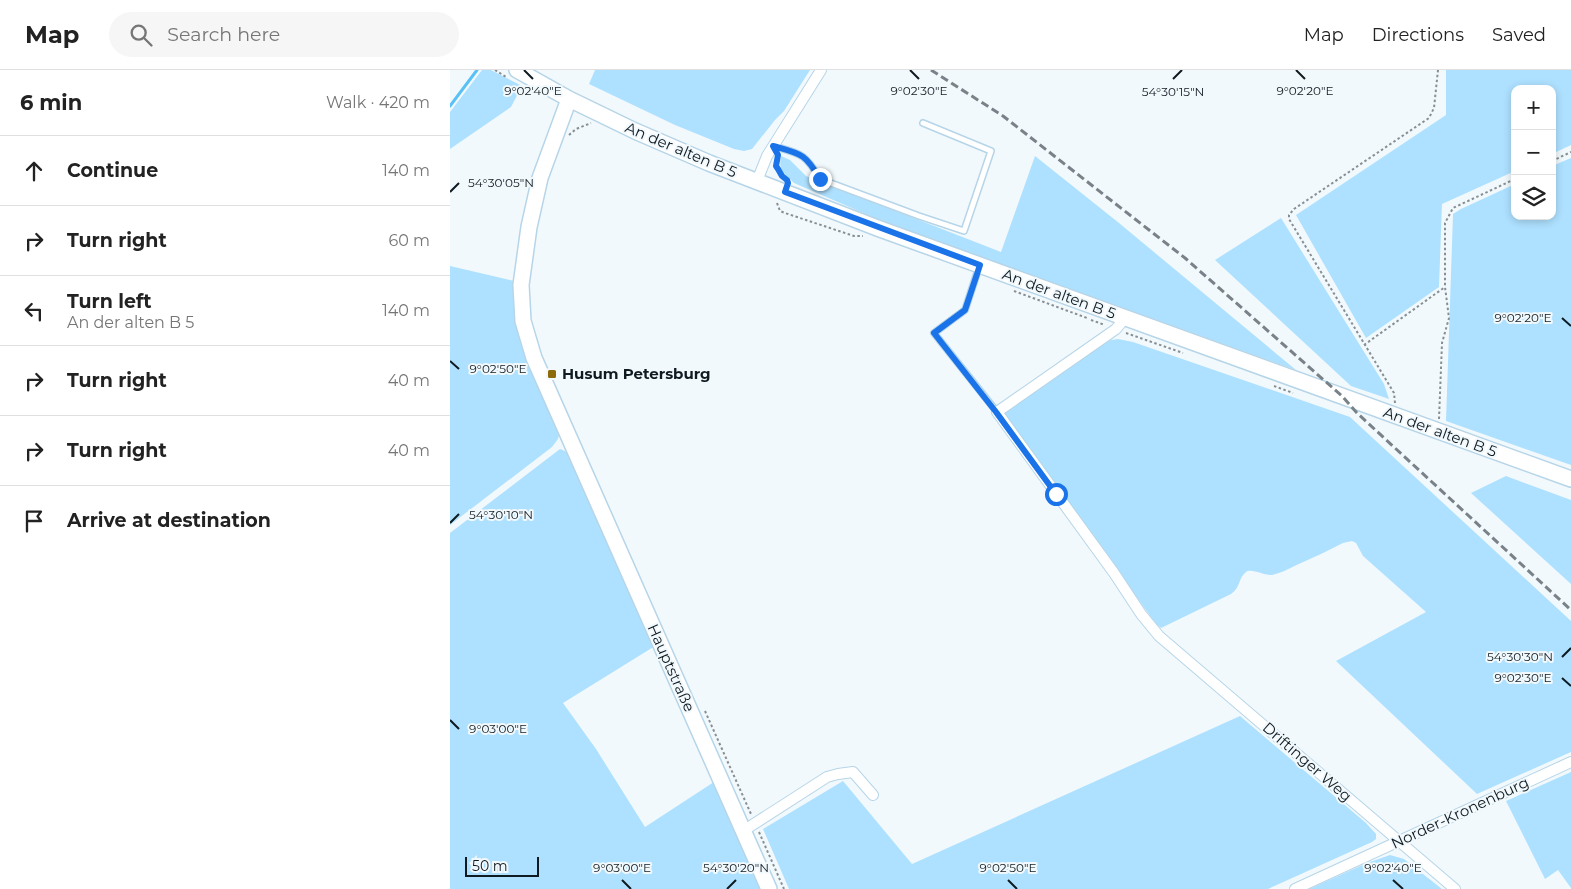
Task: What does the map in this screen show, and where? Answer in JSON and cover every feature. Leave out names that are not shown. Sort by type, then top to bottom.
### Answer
[{"type":"main road","name":"An der alten B 5","points":[[517,70],[569,99],[644,135],[757,181],[781,198],[980,265],[1571,479]]},
{"type":"main road","name":"Hauptstraße","points":[[569,99],[540,178],[529,227],[521,285],[523,321],[534,358],[573,446],[749,827],[769,889]]},
{"type":"street","points":[[757,181],[767,156],[821,70]]},
{"type":"street","points":[[996,412],[1116,329],[1125,318]]},
{"type":"street","name":"Driftinger Weg","points":[[996,412],[1114,573],[1141,614],[1159,636],[1455,889]]},
{"type":"street","name":"Norder-Kronenburg","points":[[1295,889],[1571,762]]},
{"type":"street","points":[[749,827],[827,777],[838,774],[853,772],[873,795]]},
{"type":"lane","points":[[773,146],[802,154],[813,166],[820,179],[919,216],[964,230],[991,151],[923,123]]},
{"type":"lane","points":[[980,265],[965,310],[934,333],[996,412]]},
{"type":"path","points":[[1394,415],[1394,393],[1289,219],[1289,215],[1294,209],[1429,118],[1434,108],[1438,70]]},
{"type":"path","points":[[566,139],[576,128],[593,123]]},
{"type":"path","points":[[773,146],[778,155],[776,166],[788,183],[781,198]]},
{"type":"path","points":[[1556,159],[1571,152]]},
{"type":"path","points":[[1438,431],[1442,343],[1449,318],[1445,287],[1445,223],[1453,208],[1511,181]]},
{"type":"path","points":[[1364,345],[1445,287]]},
{"type":"path","points":[[702,705],[749,827],[784,889]]},
{"type":"shaded area","points":[[482,70],[491,70],[522,86],[511,107],[450,149],[450,112]]},
{"type":"shaded area","points":[[595,70],[810,70],[784,111],[752,149],[744,151],[734,149],[675,125],[589,84]]},
{"type":"shaded area","points":[[1446,70],[1571,70],[1571,145],[1556,152],[1556,85],[1511,85],[1511,173],[1442,204],[1439,287],[1366,338],[1296,215],[1446,115]]},
{"type":"shaded area","points":[[781,156],[790,160],[806,176],[1001,252],[1035,156],[1296,370],[884,222],[794,183],[781,168]]},
{"type":"shaded area","points":[[1571,158],[1571,465],[1446,421],[1453,214],[1511,186],[1511,220],[1556,220],[1556,164]]},
{"type":"shaded area","points":[[1281,218],[1384,384],[1389,399],[1351,386],[1215,260]]},
{"type":"shaded area","points":[[450,266],[514,281],[560,431],[558,439],[552,447],[450,525]]},
{"type":"shaded area","points":[[1118,339],[1133,342],[1350,417],[1571,621],[1571,752],[1477,794],[1336,661],[1426,612],[1363,556],[1356,543],[1352,541],[1343,543],[1276,574],[1246,572],[1231,594],[1161,628],[1156,624],[1004,413],[1103,344]]},
{"type":"shaded area","points":[[560,449],[565,451],[570,457],[655,646],[563,703],[596,749],[645,827],[717,780],[736,833],[760,889],[450,889],[450,533]]},
{"type":"shaded area","points":[[1506,476],[1571,500],[1571,584],[1471,493]]},
{"type":"shaded area","points":[[1240,716],[1366,823],[1376,834],[1376,839],[1268,889],[789,889],[763,829],[843,781],[912,864]]},
{"type":"shaded area","points":[[1571,772],[1571,888],[1558,870],[1545,879],[1506,801]]},
{"type":"shaded area","points":[[1390,855],[1404,859],[1442,889],[1309,889],[1367,863]]},
{"type":"waterway","points":[[450,106],[477,70]]},
{"type":"railway","points":[[931,70],[1003,116],[1185,258],[1342,396],[1357,413],[1571,610]]},
{"type":"place","name":"Husum Petersburg","points":[[552,374]]},
{"type":"route","points":[[820,179],[813,166],[802,154],[773,146],[778,155],[776,166],[779,173],[788,183],[785,192],[980,265],[965,310],[934,333],[996,412],[1056,494]]}]
